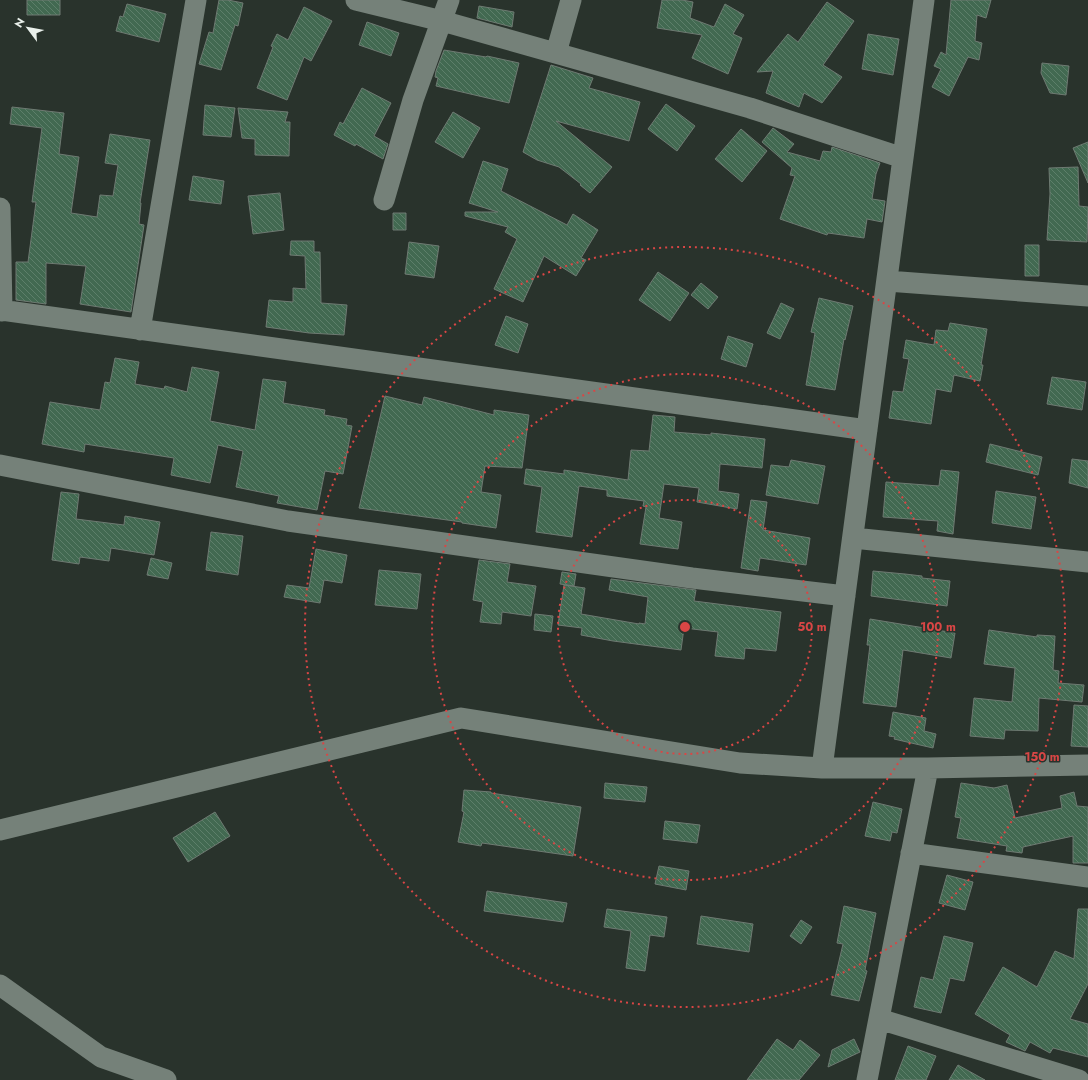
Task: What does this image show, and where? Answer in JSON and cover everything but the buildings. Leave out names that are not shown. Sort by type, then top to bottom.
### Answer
[{"type":"street","points":[[140,330],[196,0]]},
{"type":"street","points":[[356,0],[442,21],[750,108],[903,158]]},
{"type":"street","points":[[384,200],[413,100],[449,0]]},
{"type":"street","points":[[556,53],[571,0]]},
{"type":"street","points":[[822,768],[924,0]]},
{"type":"street","points":[[0,208],[1,311],[867,430]]},
{"type":"street","points":[[887,281],[1088,296]]},
{"type":"street","points":[[0,465],[288,521],[692,578],[845,596]]},
{"type":"street","points":[[853,538],[1088,562]]},
{"type":"street","points":[[0,830],[461,718],[740,763],[822,768],[1088,765]]},
{"type":"street","points":[[867,1080],[928,768]]},
{"type":"street","points":[[912,853],[1088,877]]},
{"type":"street","points":[[0,985],[102,1057],[166,1080]]},
{"type":"street","points":[[879,1019],[1079,1080]]}]
